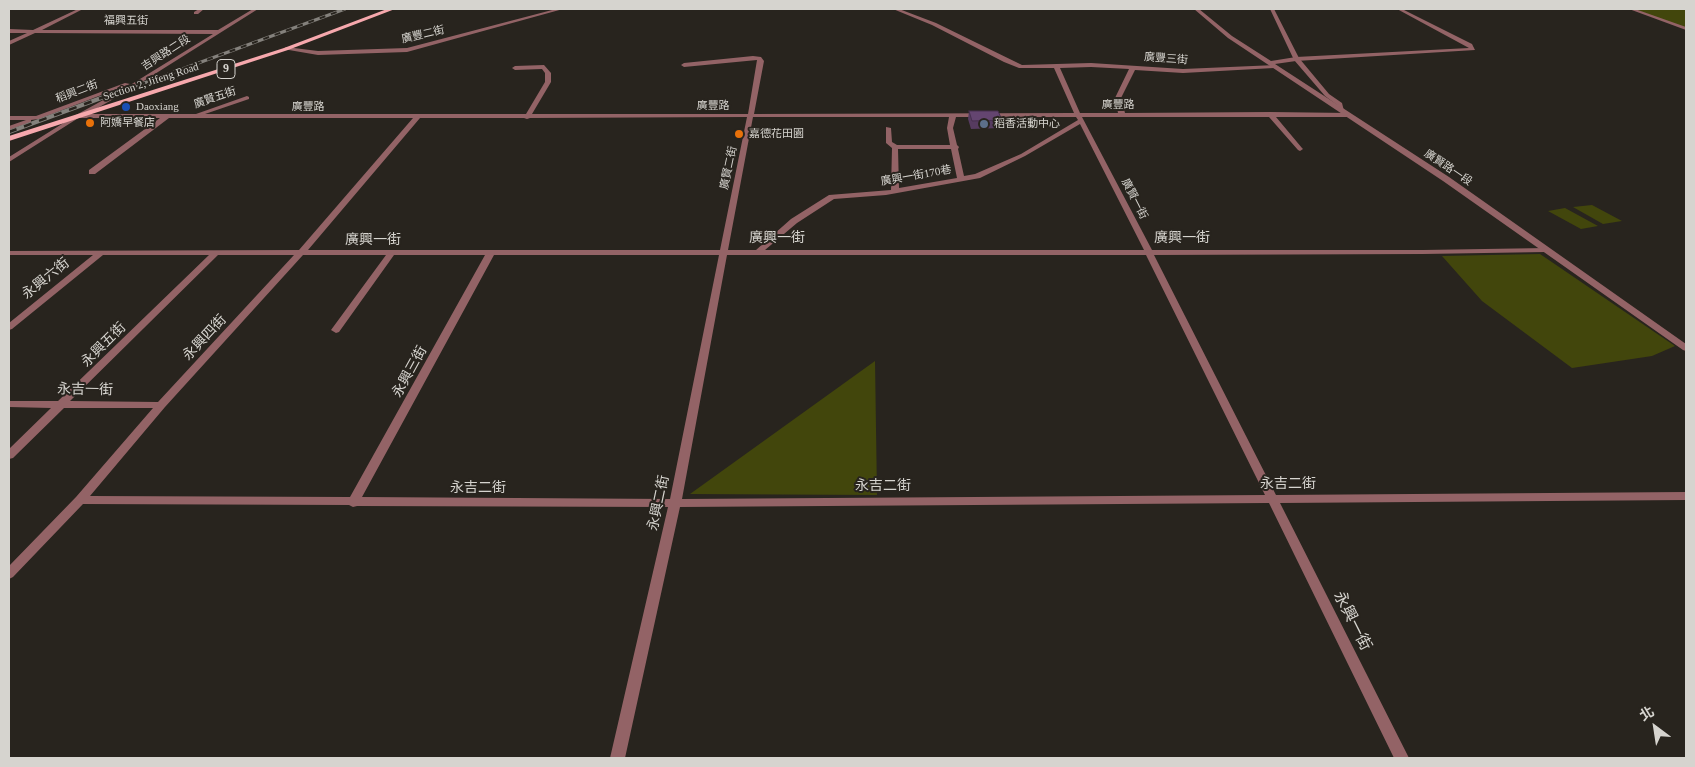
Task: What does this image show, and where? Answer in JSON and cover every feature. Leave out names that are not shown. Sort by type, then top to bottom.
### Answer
[{"type":"main road","name":"Section 2, Jifeng Road","points":[[9,139],[286,49],[392,9]]},
{"type":"main road","name":"Section 2, Jifeng Road","points":[[9,144],[56,123]]},
{"type":"street","points":[[9,43],[81,9]]},
{"type":"street","points":[[196,13],[202,9]]},
{"type":"street","name":"吉興路二段","points":[[9,160],[78,116],[150,75],[256,9]]},
{"type":"street","name":"廣豐二街","points":[[286,49],[318,53],[407,50],[561,9]]},
{"type":"street","points":[[895,9],[934,24],[1018,66],[1056,65]]},
{"type":"street","name":"廣賢路一段","points":[[1196,9],[1230,37],[1546,250],[1686,348]]},
{"type":"street","points":[[1272,9],[1296,59],[1327,95],[1340,104],[1345,113]]},
{"type":"street","name":"廣豐三街","points":[[1056,65],[1133,67],[1183,71],[1272,65],[1296,59],[1472,49],[1470,45],[1399,9]]},
{"type":"street","points":[[1631,9],[1686,30]]},
{"type":"street","name":"福興五街","points":[[9,31],[218,32]]},
{"type":"street","name":"廣賢二街","points":[[684,65],[760,58],[722,252]]},
{"type":"street","name":"廣賢一街","points":[[1056,65],[1080,118],[1149,252],[1271,499]]},
{"type":"street","points":[[515,68],[544,67],[548,73],[548,82],[527,116]]},
{"type":"street","points":[[1122,115],[1118,98],[1133,67]]},
{"type":"street","name":"稻興二街","points":[[9,118],[36,118],[150,75]]},
{"type":"street","name":"廣賢五街","points":[[191,116],[246,98]]},
{"type":"street","name":"廣豐路","points":[[78,116],[953,116],[1080,118],[1122,115],[1345,113]]},
{"type":"street","points":[[1270,114],[1300,149]]},
{"type":"street","points":[[92,172],[167,116]]},
{"type":"street","points":[[953,116],[950,128],[956,147],[961,179]]},
{"type":"street","name":"永興四街","points":[[9,574],[80,500],[161,405],[301,253],[417,117]]},
{"type":"street","points":[[9,128],[36,118]]},
{"type":"street","name":"廣興一街170巷","points":[[759,251],[794,221],[832,197],[895,191],[977,176],[1009,162],[1080,118]]},
{"type":"street","points":[[888,128],[889,143],[895,147],[956,147]]},
{"type":"street","points":[[895,147],[895,191]]},
{"type":"street","name":"廣興一街","points":[[9,253],[490,254],[759,251],[1424,252],[1546,250]]},
{"type":"street","name":"永興六街","points":[[9,327],[101,252]]},
{"type":"street","name":"永興五街","points":[[9,455],[64,404],[217,252]]},
{"type":"street","name":"永興二街","points":[[618,758],[675,503],[722,252]]},
{"type":"street","points":[[336,330],[391,254]]},
{"type":"street","name":"永興三街","points":[[353,503],[490,254]]},
{"type":"street","name":"永吉一街","points":[[9,404],[161,405]]},
{"type":"street","name":"永吉二街","points":[[80,500],[353,503],[675,503],[1686,496]]},
{"type":"street","name":"永興一街","points":[[1271,499],[1402,758]]},
{"type":"green space","points":[[1634,9],[1686,9],[1686,29]]},
{"type":"green space","points":[[1592,205],[1622,221],[1603,224],[1573,207]]},
{"type":"green space","points":[[1565,208],[1598,226],[1581,229],[1548,211]]},
{"type":"green space","points":[[1540,254],[1675,346],[1652,356],[1572,368],[1482,301],[1442,256]]},
{"type":"green space","points":[[875,361],[877,495],[690,494]]},
{"type":"building","points":[[969,111],[998,111],[1002,120],[972,121]]},
{"type":"railway","points":[[117,93],[345,9]]},
{"type":"railway","points":[[9,132],[120,91]]},
{"type":"place","name":"Daoxiang","points":[[126,107]]},
{"type":"place","name":"阿嬌早餐店","points":[[90,123]]},
{"type":"place","name":"稻香活動中心","points":[[984,124]]},
{"type":"place","name":"嘉德花田園","points":[[739,134]]}]
